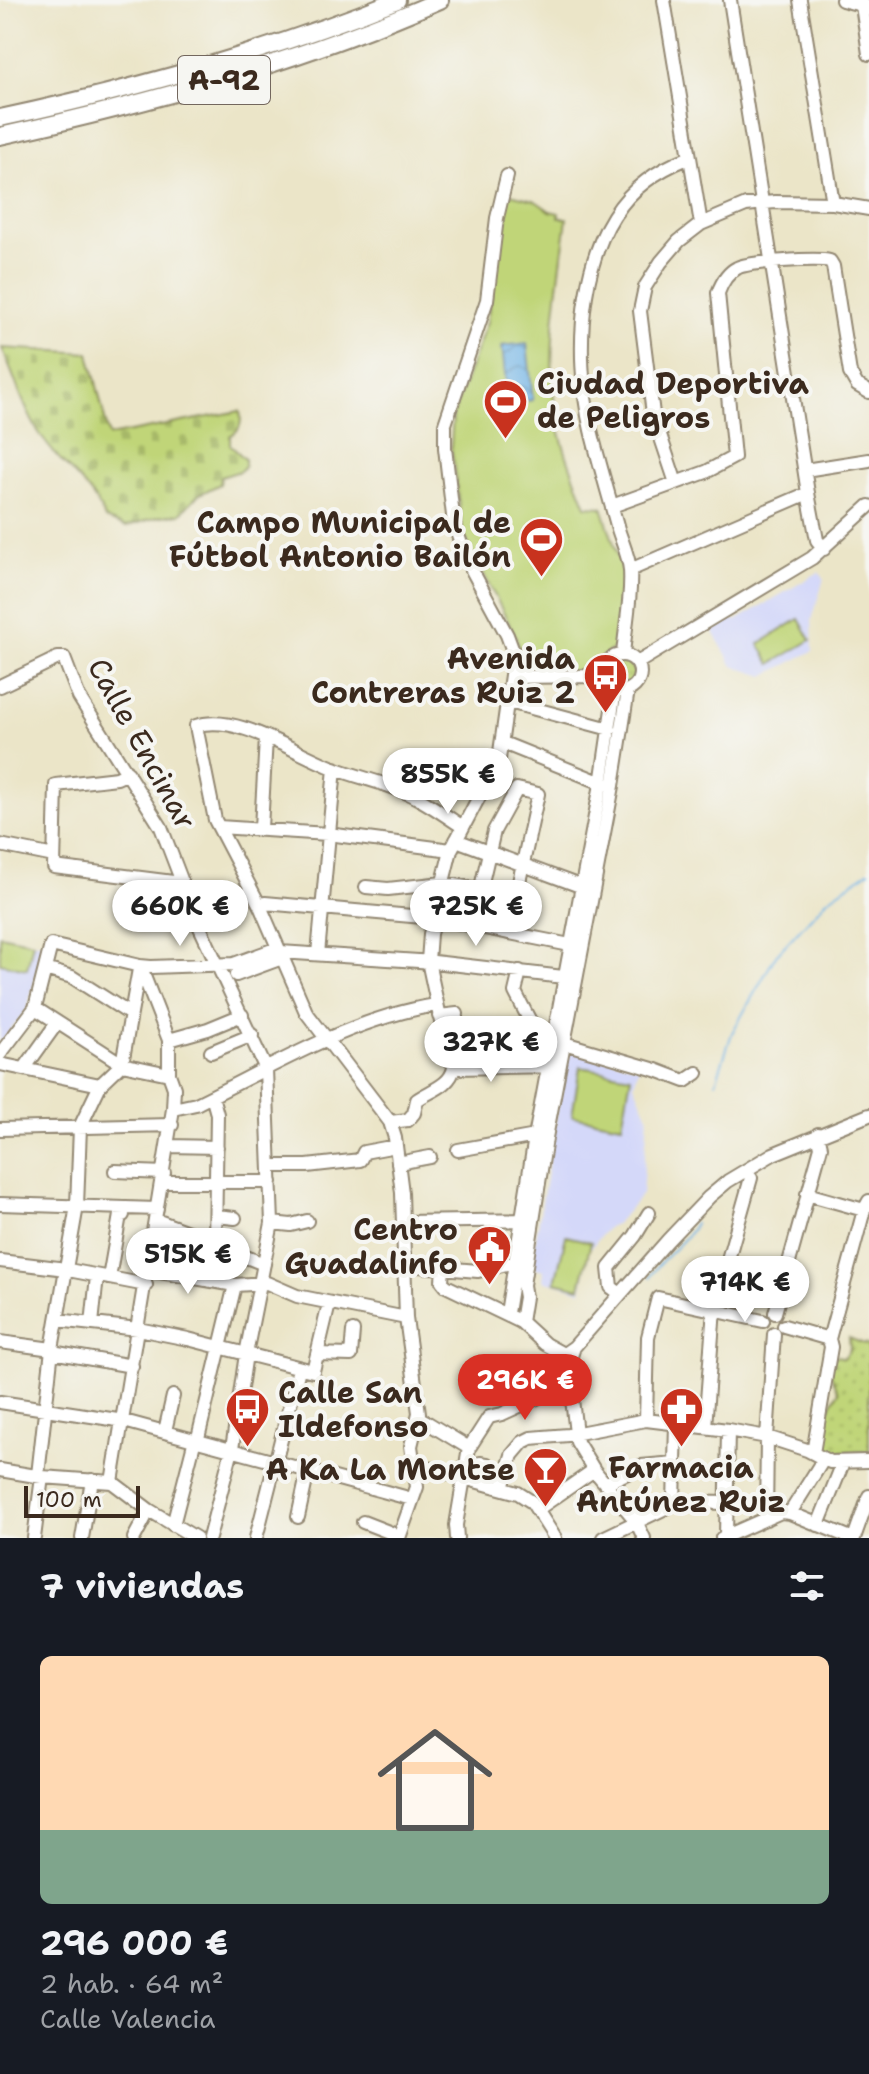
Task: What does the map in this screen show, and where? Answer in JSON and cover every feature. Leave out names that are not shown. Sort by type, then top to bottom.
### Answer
[{"type":"highway","name":"A-92","points":[[0,118],[233,60],[397,0]]},
{"type":"highway","name":"A-92","points":[[0,136],[214,84],[339,42],[440,0]]},
{"type":"street","points":[[664,0],[701,224]]},
{"type":"street","points":[[730,0],[808,493],[817,540],[824,549]]},
{"type":"street","points":[[800,0],[833,203]]},
{"type":"street","points":[[842,0],[865,6],[869,54]]},
{"type":"street","points":[[623,655],[630,570],[590,429],[583,388],[581,348],[587,291],[606,230],[624,202],[644,182],[668,166],[688,158]]},
{"type":"street","points":[[390,1122],[408,1120],[414,1113],[417,1100],[453,1075],[454,1068],[428,961],[430,934],[454,845],[493,774],[503,743],[509,702],[514,654],[467,561],[454,524],[445,448],[445,424],[487,300],[497,218],[507,176]]},
{"type":"street","points":[[676,483],[653,414],[640,311],[645,287],[652,274],[668,252],[701,224],[729,211],[762,202],[833,203],[869,209]]},
{"type":"street","points":[[612,506],[676,483],[734,457],[718,293],[728,274],[736,268],[746,264],[830,261],[850,373],[857,385],[869,392]]},
{"type":"street","points":[[805,470],[869,460]]},
{"type":"street","points":[[630,570],[808,493]]},
{"type":"street","points":[[637,663],[824,549],[869,506]]},
{"type":"street","points":[[621,689],[607,683],[604,676],[609,660],[623,655],[637,663]]},
{"type":"street","name":"Calle Encinar","points":[[0,686],[47,662],[64,658],[79,697],[161,827],[181,883],[266,1069],[272,1223],[246,1354],[232,1449],[209,1538]]},
{"type":"street","points":[[607,785],[610,729],[621,689],[639,680],[637,663]]},
{"type":"street","points":[[512,677],[604,676]]},
{"type":"street","points":[[521,1322],[525,1297],[527,1220],[607,785],[621,689]]},
{"type":"street","points":[[509,702],[610,729]]},
{"type":"street","points":[[363,1522],[399,1537],[417,1487],[411,1446],[418,1417],[418,1393],[406,1318],[404,1222],[396,1146],[390,1122],[306,1012],[260,906],[215,820],[196,726],[206,722],[223,722],[266,738],[335,768],[406,792],[463,827]]},
{"type":"street","points":[[261,828],[266,738]]},
{"type":"street","points":[[503,743],[607,785]]},
{"type":"street","points":[[318,954],[335,768]]},
{"type":"street","points":[[128,773],[117,778],[56,785],[54,867],[181,883]]},
{"type":"street","points":[[473,927],[494,831],[517,789],[538,794],[508,933]]},
{"type":"street","points":[[219,827],[454,845],[488,852],[587,889]]},
{"type":"street","points":[[0,845],[54,856]]},
{"type":"street","points":[[366,887],[388,889],[443,883],[515,897]]},
{"type":"street","points":[[554,1066],[564,1043],[570,945],[587,889]]},
{"type":"street","points":[[260,906],[265,903],[322,908],[457,910]]},
{"type":"street","points":[[436,912],[473,927],[570,945]]},
{"type":"street","points":[[0,1054],[35,1008],[51,945],[140,966],[220,965],[280,953],[428,961],[570,977]]},
{"type":"street","points":[[236,975],[280,953]]},
{"type":"street","points":[[34,1538],[44,1410],[64,1270],[77,1206],[80,1127],[100,1085],[122,1064],[140,966]]},
{"type":"street","points":[[112,1482],[173,1109],[169,1040],[140,966]]},
{"type":"street","points":[[45,969],[72,977],[130,1014]]},
{"type":"street","points":[[520,971],[515,992],[533,1027],[526,1065]]},
{"type":"street","points":[[35,1008],[122,1064],[169,1074]]},
{"type":"street","points":[[173,1109],[196,1104],[325,1038],[374,1021],[438,1011],[457,1014]]},
{"type":"street","points":[[169,1040],[242,1015]]},
{"type":"street","points":[[24,1069],[57,1023]]},
{"type":"street","points":[[211,1052],[252,1035]]},
{"type":"street","points":[[446,1038],[465,1038]]},
{"type":"street","points":[[564,1043],[685,1081],[697,1073]]},
{"type":"street","points":[[0,1064],[100,1085]]},
{"type":"street","points":[[454,1068],[554,1066]]},
{"type":"street","points":[[212,1096],[217,1114],[215,1242]]},
{"type":"street","points":[[457,1538],[456,1525],[469,1448],[489,1417],[537,1398],[564,1359],[619,1293],[709,1197],[728,1181],[773,1154],[869,1115]]},
{"type":"street","points":[[0,1129],[172,1125]]},
{"type":"street","points":[[775,1313],[821,1147],[818,1134]]},
{"type":"street","points":[[458,1150],[540,1138]]},
{"type":"street","points":[[169,1146],[217,1147]]},
{"type":"street","points":[[271,1166],[307,1166],[360,1160],[364,1152],[396,1146]]},
{"type":"street","points":[[398,1163],[430,1157]]},
{"type":"street","points":[[115,1171],[217,1182],[271,1182]]},
{"type":"street","points":[[705,1427],[714,1309],[751,1178]]},
{"type":"street","points":[[790,1513],[818,1456],[816,1446],[831,1347],[829,1339],[866,1205],[807,1194]]},
{"type":"street","points":[[0,1204],[77,1206],[156,1215],[218,1246],[264,1264]]},
{"type":"street","points":[[619,1293],[611,1287],[609,1268],[649,1213]]},
{"type":"street","points":[[92,1324],[121,1215]]},
{"type":"street","points":[[216,1216],[235,1218]]},
{"type":"street","points":[[404,1222],[527,1220]]},
{"type":"street","points":[[507,1313],[515,1262],[527,1220]]},
{"type":"street","points":[[272,1223],[291,1225],[307,1221]]},
{"type":"street","points":[[0,1261],[146,1285]]},
{"type":"street","points":[[406,1265],[478,1271],[515,1262]]},
{"type":"street","points":[[443,1268],[442,1281],[446,1286],[507,1313],[564,1359],[577,1442],[594,1470],[636,1521],[644,1538]]},
{"type":"street","points":[[149,1270],[235,1285],[260,1282],[366,1317],[406,1318]]},
{"type":"street","points":[[175,1530],[235,1285]]},
{"type":"street","points":[[646,1420],[648,1337],[658,1298],[763,1321]]},
{"type":"street","points":[[57,1320],[138,1329],[313,1371],[329,1304]]},
{"type":"street","points":[[763,1321],[775,1313]]},
{"type":"street","points":[[766,1519],[767,1437],[782,1318],[775,1313]]},
{"type":"street","points":[[763,1321],[766,1331],[779,1330],[829,1339]]},
{"type":"street","points":[[317,1354],[351,1355],[353,1331]]},
{"type":"street","points":[[0,1342],[132,1366]]},
{"type":"street","points":[[256,1538],[299,1369]]},
{"type":"street","points":[[165,1431],[173,1396]]},
{"type":"street","points":[[0,1402],[124,1421],[412,1499]]},
{"type":"street","points":[[418,1417],[469,1448]]},
{"type":"street","points":[[496,1487],[512,1455],[523,1442],[536,1436],[575,1433],[646,1420],[767,1437],[843,1463],[869,1461]]},
{"type":"street","points":[[674,1504],[676,1423]]},
{"type":"street","points":[[728,1430],[730,1536],[781,1512],[852,1538],[869,1496]]},
{"type":"street","points":[[467,1473],[480,1463],[487,1464],[496,1487]]},
{"type":"street","points":[[607,1483],[641,1466],[675,1463]]},
{"type":"street","points":[[818,1525],[843,1463]]},
{"type":"street","points":[[414,1464],[467,1473],[525,1497],[538,1509],[555,1538]]},
{"type":"street","points":[[0,1470],[112,1482],[175,1530],[196,1538]]},
{"type":"street","points":[[538,1509],[594,1470]]},
{"type":"street","points":[[298,1517],[308,1471]]},
{"type":"street","points":[[82,1538],[92,1480]]},
{"type":"street","points":[[603,1538],[674,1504],[727,1503]]},
{"type":"street","points":[[134,1538],[149,1510]]},
{"type":"shaded area","points":[[819,572],[824,578],[812,620],[813,651],[764,676],[733,666],[712,630],[728,620],[736,621]]},
{"type":"shaded area","points":[[0,934],[45,944],[27,1009],[0,1043]]},
{"type":"shaded area","points":[[568,1048],[639,1067],[634,1084],[648,1116],[642,1194],[590,1249],[581,1291],[543,1280],[544,1270],[531,1267]]},
{"type":"green space","name":"Ciudad Deportiva de Peligros","points":[[506,193],[534,200],[559,213],[559,218],[567,218],[553,347],[554,399],[567,455],[586,506],[602,507],[623,572],[617,647],[602,656],[596,672],[525,673],[522,670],[516,637],[463,534],[451,446],[453,415],[487,322]]},
{"type":"green space","points":[[2,348],[89,353],[109,436],[240,411],[240,426],[230,436],[230,445],[245,459],[245,466],[240,471],[221,477],[220,484],[198,495],[180,514],[161,516],[126,527],[105,519],[94,498],[37,430]]},
{"type":"green space","points":[[799,619],[811,640],[771,664],[759,644]]},
{"type":"green space","points":[[622,661],[633,668],[634,673],[627,684],[622,685],[611,678],[610,673],[617,662]]},
{"type":"green space","points":[[0,935],[33,942],[27,969],[0,963]]},
{"type":"green space","points":[[580,1067],[631,1076],[622,1125],[572,1116]]},
{"type":"green space","points":[[566,1236],[591,1242],[580,1288],[555,1282]]},
{"type":"green space","points":[[849,1338],[869,1346],[869,1451],[827,1452],[821,1450],[824,1426],[839,1392],[830,1373],[834,1355],[844,1358],[850,1349]]},
{"type":"water","points":[[527,343],[533,400],[508,403],[502,346]]},
{"type":"waterway","points":[[716,1082],[732,1033],[776,955],[828,899],[869,871]]},
{"type":"waterway","points":[[650,1277],[695,1223]]},
{"type":"place","name":"Ciudad Deportiva de Peligros","points":[[506,440]]},
{"type":"place","name":"Campo Municipal de Fútbol Antonio Bailón","points":[[542,579]]},
{"type":"place","name":"Avenida Contreras Ruiz 2","points":[[606,715]]},
{"type":"place","name":"Centro Guadalinfo","points":[[489,1286]]},
{"type":"place","name":"Calle San Ildefonso","points":[[247,1449]]},
{"type":"place","name":"Farmacia Antúnez Ruiz","points":[[681,1449]]},
{"type":"place","name":"A Ka La Montse","points":[[546,1509]]}]
